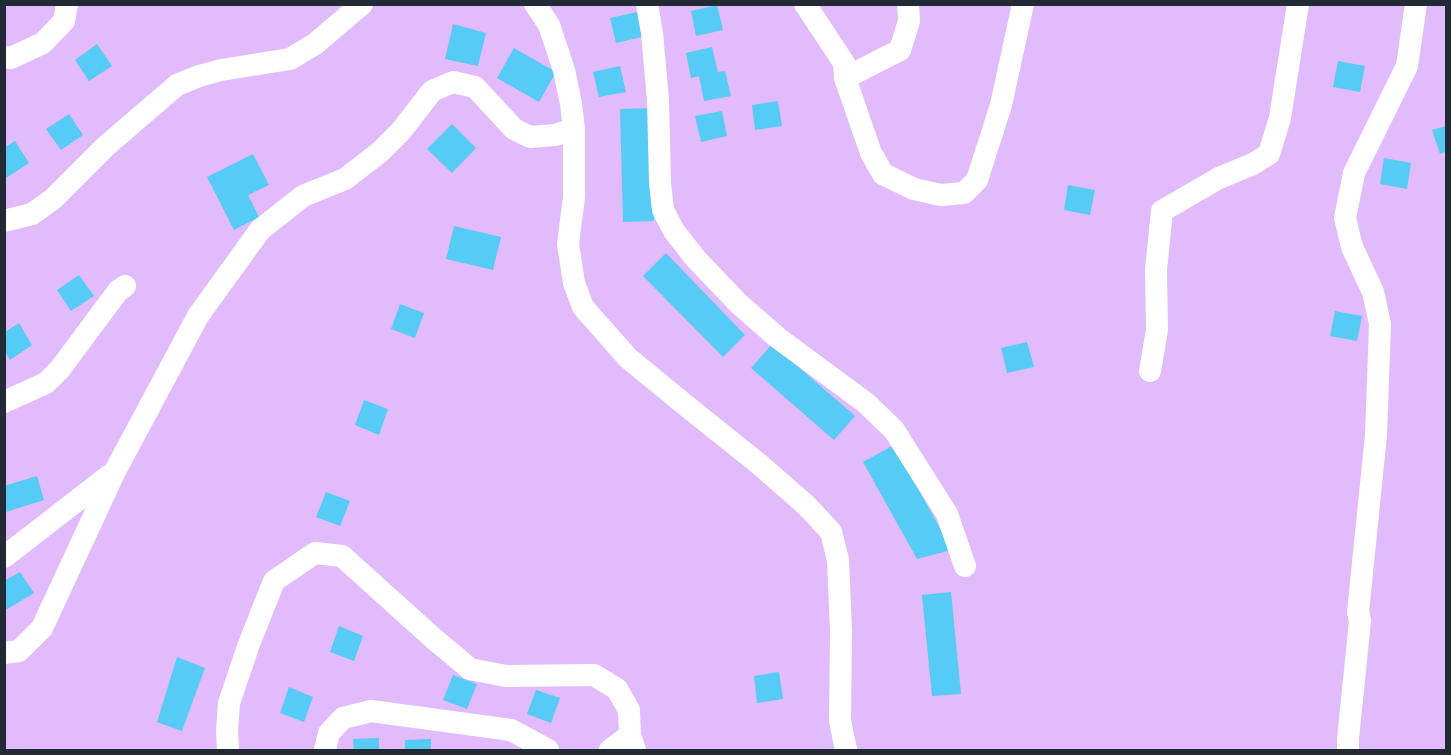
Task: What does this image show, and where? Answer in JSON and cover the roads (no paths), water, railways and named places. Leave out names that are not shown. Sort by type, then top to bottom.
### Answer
[{"type":"street","points":[[4,57],[11,58],[43,43],[64,21],[67,4]]},
{"type":"street","points":[[4,221],[32,214],[53,199],[106,146],[177,85],[199,75],[290,59],[315,44],[362,4]]},
{"type":"street","points":[[535,4],[549,25],[564,69],[571,104],[574,129],[573,197],[568,244],[574,283],[583,307],[628,358],[759,464],[831,532],[838,560],[841,630],[840,721],[846,750]]},
{"type":"street","points":[[647,4],[658,100],[663,210],[674,231],[696,259],[739,304],[778,338],[866,403],[894,430],[947,514],[965,566]]},
{"type":"street","points":[[806,4],[844,63],[845,78],[871,153],[883,174],[914,189],[941,195],[964,193],[977,180],[1001,105],[1023,4]]},
{"type":"street","points":[[845,78],[900,50],[909,21],[908,4]]},
{"type":"street","points":[[1150,371],[1157,330],[1156,270],[1162,211],[1219,178],[1253,164],[1269,154],[1280,118],[1298,4]]},
{"type":"street","points":[[1348,750],[1360,621],[1359,600],[1376,435],[1380,324],[1373,292],[1352,247],[1345,218],[1354,173],[1407,66],[1416,4]]},
{"type":"street","points":[[4,653],[19,651],[42,627],[114,473],[198,316],[260,230],[303,196],[345,179],[380,152],[401,131],[432,91],[453,82],[475,87],[514,129],[531,137],[555,135],[574,129]]},
{"type":"street","points":[[4,402],[46,383],[60,369],[118,291],[125,286]]},
{"type":"street","points":[[4,557],[114,473]]},
{"type":"street","points":[[228,750],[229,703],[274,581],[315,553],[342,556],[470,669],[506,676],[594,675],[617,689],[629,710],[633,743],[610,750]]},
{"type":"street","points":[[325,750],[330,733],[343,718],[371,711],[511,730],[548,750]]}]
